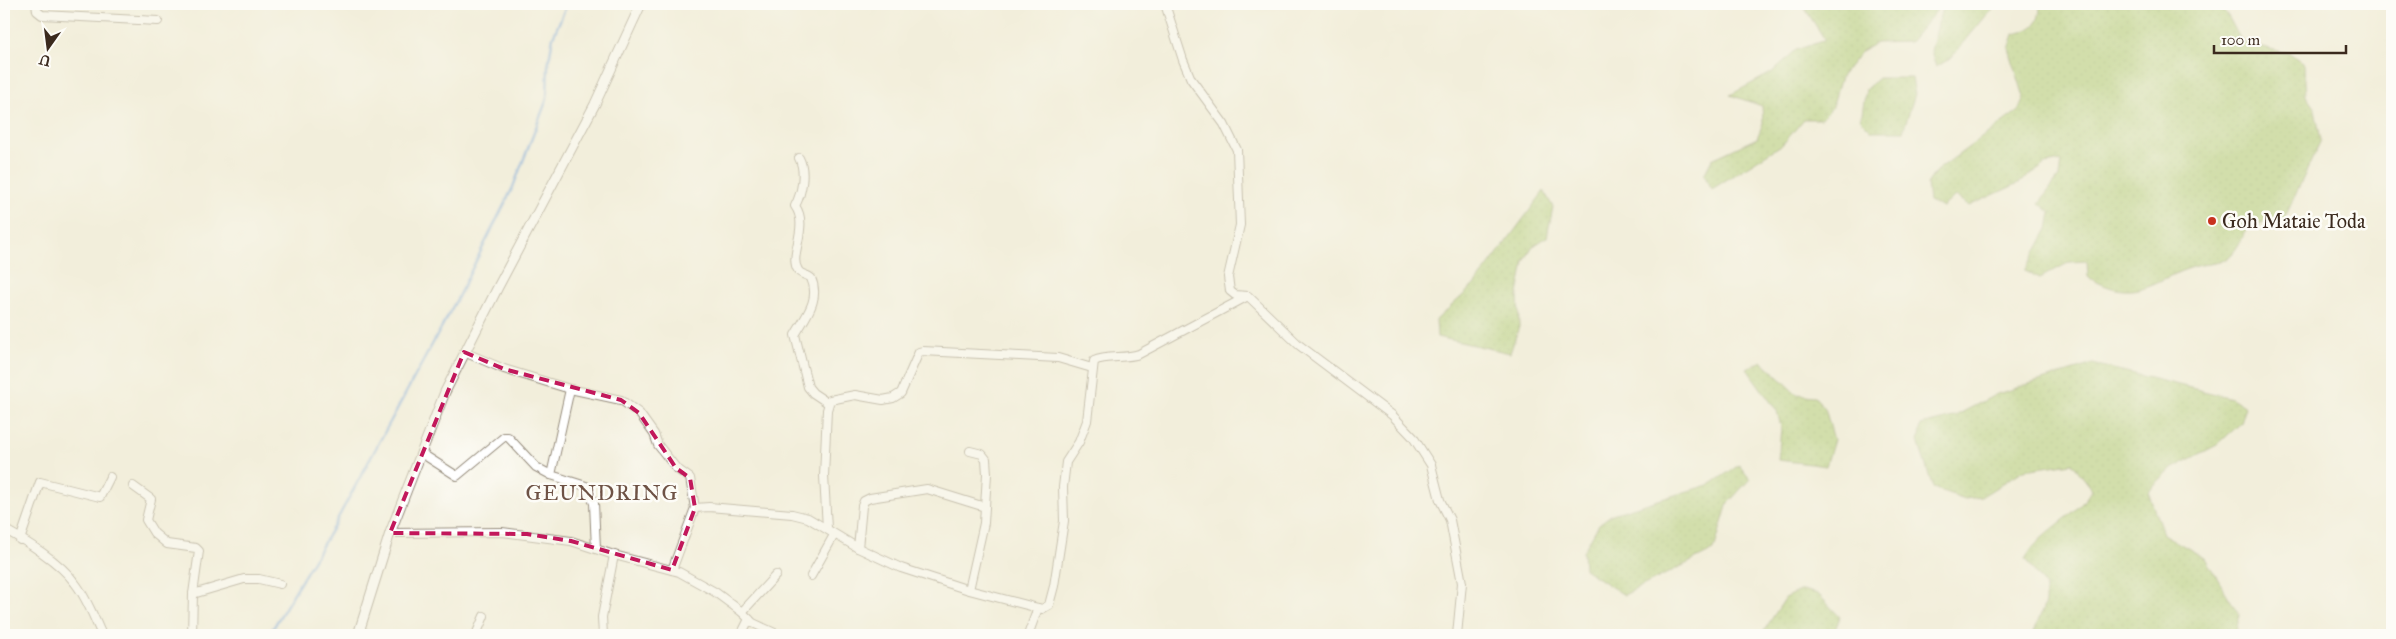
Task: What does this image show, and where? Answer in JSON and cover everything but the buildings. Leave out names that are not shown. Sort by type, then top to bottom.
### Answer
[{"type":"street","points":[[36,4],[37,11],[42,15],[158,21]]},
{"type":"street","points":[[369,635],[359,633],[390,532],[445,392],[464,352],[595,104],[641,4]]},
{"type":"street","points":[[1165,4],[1191,79],[1224,124],[1237,150],[1240,226],[1228,277],[1230,291],[1235,296],[1248,296],[1299,345],[1392,415],[1413,437],[1431,465],[1440,500],[1450,520],[1462,583],[1457,635]]},
{"type":"street","points":[[799,158],[802,163],[801,187],[795,206],[800,213],[801,221],[796,266],[800,273],[811,278],[814,295],[812,306],[795,335],[808,387],[813,393],[828,403]]},
{"type":"street","points":[[695,508],[709,507],[792,514],[808,518],[858,548],[901,568],[969,590],[1038,608],[1045,608],[1049,605],[1054,586],[1064,521],[1063,487],[1066,462],[1079,442],[1087,421],[1094,361],[1128,358],[1139,354],[1248,296]]},
{"type":"street","points":[[827,528],[824,476],[828,403],[830,400],[855,394],[884,400],[893,398],[901,393],[919,352],[923,351],[1058,358],[1092,368]]},
{"type":"street","points":[[464,352],[504,370],[570,389],[621,400],[639,413],[654,434],[658,445],[676,468],[690,478],[695,508],[672,570]]},
{"type":"street","points":[[551,475],[570,389]]},
{"type":"street","points":[[421,453],[457,476],[504,437],[508,436],[536,467],[551,475],[586,486],[594,503],[596,549]]},
{"type":"street","points":[[969,590],[982,539],[986,459],[982,454],[970,451]]},
{"type":"street","points":[[20,540],[40,482],[100,498],[110,477]]},
{"type":"street","points":[[133,486],[151,498],[146,520],[154,534],[161,541],[167,544],[196,548],[199,551],[193,594],[193,635]]},
{"type":"street","points":[[858,548],[862,506],[864,501],[870,498],[927,489],[985,506]]},
{"type":"street","points":[[4,529],[50,559],[75,582],[102,635]]},
{"type":"street","points":[[390,532],[527,534],[571,541],[614,555],[672,570],[715,592],[742,612],[753,623],[779,635]]},
{"type":"street","points":[[811,576],[834,535]]},
{"type":"street","points":[[603,635],[602,617],[614,555]]},
{"type":"street","points":[[742,612],[776,575]]},
{"type":"street","points":[[193,594],[250,578],[280,584]]},
{"type":"street","points":[[1028,635],[1038,608]]},
{"type":"street","points":[[476,635],[484,616]]},
{"type":"street","points":[[741,635],[749,619]]},
{"type":"highlighted area","points":[[464,352],[504,369],[621,400],[639,413],[676,468],[690,478],[695,508],[672,570],[571,541],[527,534],[390,533]]},
{"type":"green space","points":[[1802,4],[1942,4],[1910,42],[1876,43],[1862,51],[1841,77],[1832,108],[1821,119],[1804,119],[1783,144],[1712,189],[1704,175],[1712,159],[1757,138],[1763,123],[1762,106],[1730,95],[1771,73],[1796,50],[1825,40]]},
{"type":"green space","points":[[1943,4],[1996,4],[1951,58],[1936,67],[1931,51]]},
{"type":"green space","points":[[2040,4],[2211,4],[2227,14],[2242,42],[2291,54],[2304,64],[2306,96],[2315,109],[2321,140],[2280,228],[2265,222],[2248,228],[2235,251],[2225,260],[2181,271],[2144,287],[2133,290],[2120,290],[2105,286],[2088,277],[2087,261],[2070,262],[2040,278],[2025,271],[2048,229],[2051,213],[2039,203],[2059,177],[2061,161],[2046,164],[2019,183],[1969,206],[1955,196],[1943,207],[1929,201],[1927,184],[1936,171],[2018,111],[2024,97],[2009,49],[2014,34],[2031,28],[2037,21]]},
{"type":"green space","points":[[1878,78],[1912,78],[1915,94],[1903,131],[1872,131],[1861,120],[1866,89]]},
{"type":"green space","points":[[1544,191],[1553,207],[1547,237],[1532,247],[1524,262],[1518,294],[1519,327],[1510,353],[1437,337],[1436,320],[1474,285]]},
{"type":"green space","points":[[1762,361],[1797,394],[1814,396],[1825,408],[1834,440],[1826,466],[1778,460],[1781,427],[1777,411],[1747,369]]},
{"type":"green space","points":[[2093,364],[2232,398],[2246,407],[2241,423],[2217,445],[2173,468],[2148,492],[2163,534],[2205,558],[2240,616],[2234,635],[2033,635],[2045,603],[2045,586],[2025,559],[2040,539],[2077,508],[2092,489],[2072,463],[2024,470],[1981,497],[1965,499],[1933,488],[1918,441],[1921,425],[1953,417],[1997,394]]},
{"type":"green space","points":[[1739,465],[1750,479],[1728,503],[1714,550],[1624,595],[1584,569],[1583,552],[1599,524],[1612,514],[1711,484]]},
{"type":"green space","points":[[1802,590],[1818,594],[1840,617],[1833,635],[1761,635],[1786,597]]},
{"type":"waterway","points":[[269,635],[332,529],[458,297],[513,187],[547,99],[548,66],[553,37],[567,4]]},
{"type":"place","name":"Goh Mataie Toda","points":[[2212,221]]},
{"type":"district","name":"GEUNDRING","points":[[602,492]]}]
